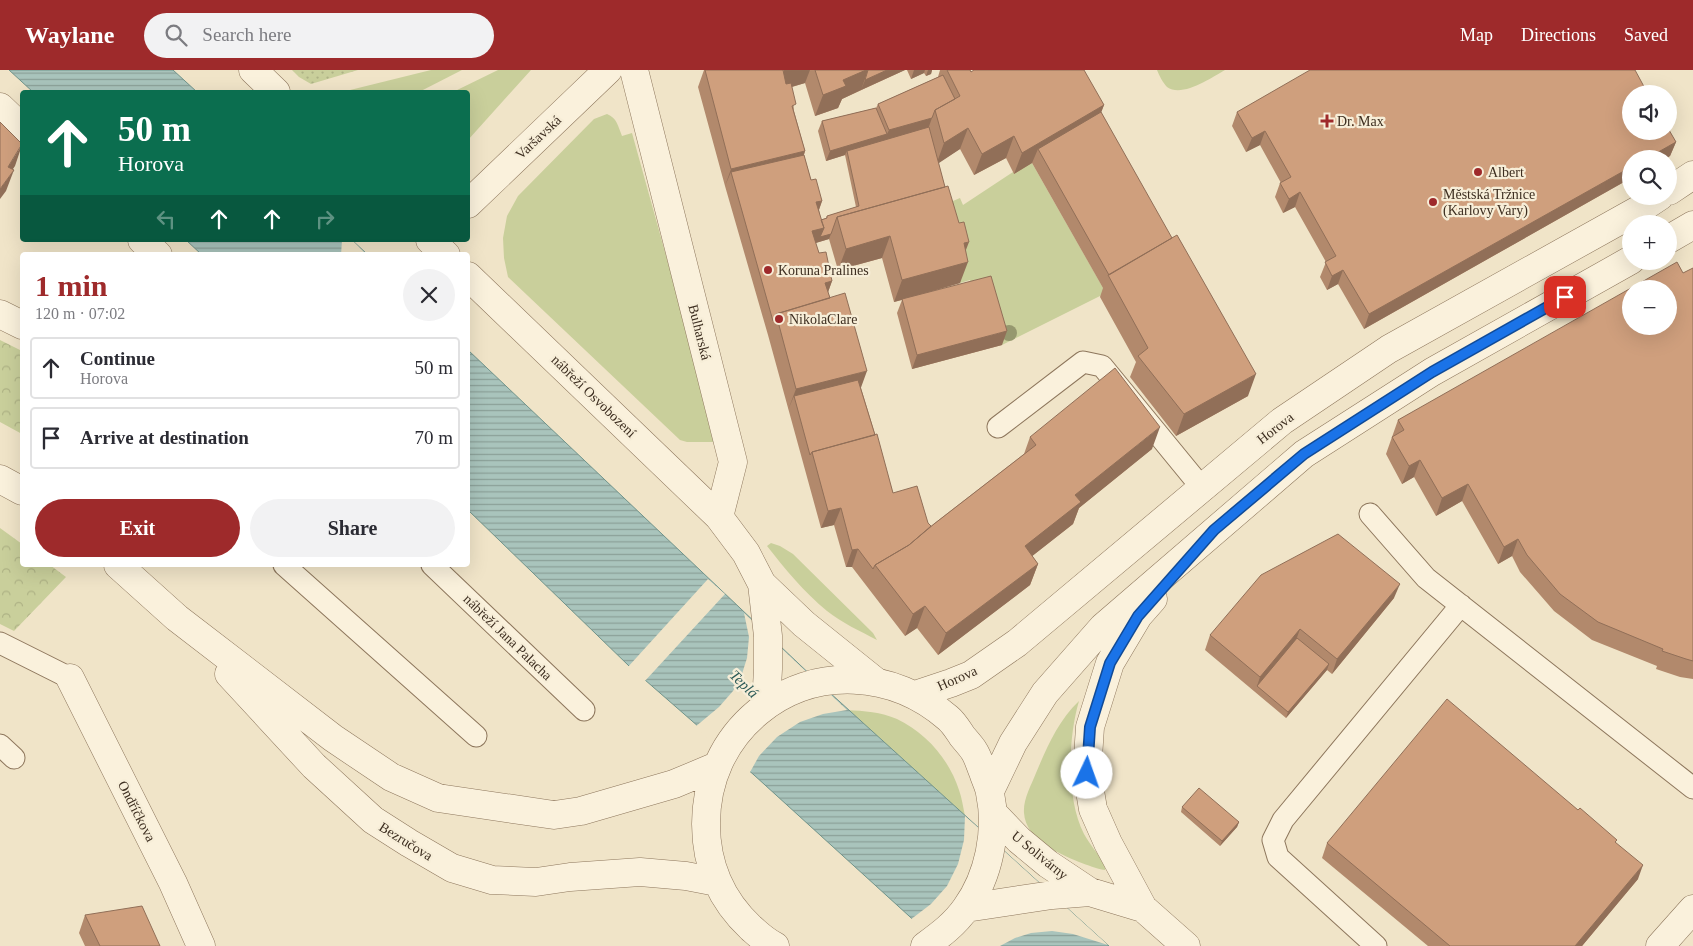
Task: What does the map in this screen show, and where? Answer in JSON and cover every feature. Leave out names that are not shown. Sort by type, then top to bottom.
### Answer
[{"type":"street","points":[[253,70],[274,90]]},
{"type":"street","name":"Varšavská","points":[[470,202],[608,70]]},
{"type":"street","name":"Bulharská","points":[[634,70],[733,462],[719,517]]},
{"type":"street","points":[[0,106],[20,126]]},
{"type":"street","points":[[1677,186],[1693,175]]},
{"type":"street","name":"Horova","points":[[915,695],[971,675],[1016,643],[1282,421],[1389,349],[1646,205]]},
{"type":"street","points":[[1677,234],[1693,225]]},
{"type":"street","points":[[144,242],[155,252]]},
{"type":"street","points":[[420,252],[428,242]]},
{"type":"street","points":[[432,242],[443,252]]},
{"type":"street","points":[[992,802],[1013,743],[1045,693],[1103,627],[1214,530],[1304,454],[1432,372],[1622,265]]},
{"type":"street","name":"nábřeží Osvobození","points":[[470,278],[719,517]]},
{"type":"street","points":[[0,314],[20,323]]},
{"type":"street","points":[[0,479],[20,490]]},
{"type":"street","points":[[719,517],[746,553],[762,584],[804,624],[875,681]]},
{"type":"street","points":[[1143,908],[1108,843],[1093,808],[1087,773],[1090,727],[1110,663],[1138,616],[1214,530]]},
{"type":"street","name":"Bezručova","points":[[120,567],[177,618],[333,738],[391,777],[438,798],[554,815],[581,811],[674,784],[717,766]]},
{"type":"street","points":[[762,584],[768,636],[766,706]]},
{"type":"street","name":"Bezručova","points":[[177,618],[314,766],[373,820],[452,868],[492,880],[536,882],[570,877],[640,872],[686,876],[717,882]]},
{"type":"street","name":"Ondříčkova","points":[[70,678],[173,883],[202,946]]},
{"type":"street","points":[[775,946],[766,942],[739,916],[726,900],[717,882],[706,843],[706,804],[717,766],[726,748],[737,732],[766,706],[791,691],[818,682],[846,679],[875,681],[915,695],[949,719],[975,752],[992,802],[992,840],[984,876],[966,908],[945,931],[924,946]]},
{"type":"street","name":"U Solivárny","points":[[992,802],[1019,840],[1040,858],[1090,892],[1143,908],[1186,946]]},
{"type":"street","name":"U Solivárny","points":[[966,908],[1052,895],[1090,892]]},
{"type":"street","points":[[1660,946],[1693,909]]},
{"type":"street","points":[[739,916],[740,946]]},
{"type":"lane","points":[[998,427],[1083,362],[1102,366],[1202,488]]},
{"type":"lane","points":[[1370,514],[1426,578],[1693,788]]},
{"type":"lane","points":[[286,567],[476,736]]},
{"type":"lane","name":"nábřeží Jana Palacha","points":[[434,567],[584,710]]},
{"type":"lane","points":[[1376,946],[1278,857],[1273,840],[1283,820],[1462,605]]},
{"type":"lane","points":[[0,644],[70,678]]},
{"type":"green space","points":[[292,70],[358,70],[311,84]]},
{"type":"green space","points":[[431,70],[462,70],[423,90],[350,90]]},
{"type":"green space","points":[[498,70],[531,70],[470,138],[470,90],[457,90]]},
{"type":"green space","points":[[1157,70],[1225,70],[1196,86],[1188,89],[1173,90],[1167,87]]},
{"type":"green space","points":[[607,114],[615,120],[622,136],[632,133],[716,442],[687,442],[680,440],[508,277],[504,258],[503,238],[507,216],[518,196],[594,119]]},
{"type":"green space","points":[[1032,163],[1106,293],[1002,345],[986,290],[974,293],[970,280],[960,283],[946,204],[960,198],[963,205],[1013,172]]},
{"type":"green space","points":[[0,340],[20,350],[20,433],[0,422]]},
{"type":"green space","points":[[0,528],[20,543],[20,567],[53,567],[66,577],[14,631],[0,624]]},
{"type":"green space","points":[[771,543],[793,554],[873,633],[877,640],[851,627],[827,611],[810,596],[767,546]]},
{"type":"green space","points":[[1079,701],[1075,716],[1071,750],[1074,804],[1084,834],[1106,865],[1105,870],[1079,862],[1044,844],[1030,831],[1024,813],[1028,793],[1049,744],[1065,717]]},
{"type":"green space","points":[[847,710],[872,712],[897,719],[927,739],[943,758],[955,779],[965,816]]},
{"type":"water","points":[[9,70],[173,70],[195,90],[31,90]]},
{"type":"water","points":[[188,242],[354,242],[365,252],[199,252]]},
{"type":"water","name":"Teplá","points":[[470,352],[818,682],[1109,946],[942,946],[754,775],[629,666],[470,512]]},
{"type":"pier","points":[[342,242],[354,242],[364,252],[341,252]]},
{"type":"pier","points":[[708,579],[725,594],[644,682],[627,668]]},
{"type":"pier","points":[[744,613],[847,710],[823,714],[800,722],[777,737],[759,756],[749,774],[695,727],[719,707],[733,691],[741,677],[747,658],[749,637]]},
{"type":"pier","points":[[965,816],[1108,945],[1073,934],[1052,931],[1031,933],[1015,938],[1000,946],[938,946],[910,920],[931,904],[947,886],[958,864],[964,840]]},
{"type":"building","points":[[705,70],[783,70],[786,84],[791,83],[796,104],[792,106],[805,151],[731,169]]},
{"type":"building","points":[[815,70],[866,70],[843,80],[846,86],[823,95]]},
{"type":"building","points":[[868,70],[887,70],[865,80]]},
{"type":"building","points":[[947,70],[970,70],[971,72],[974,70],[1084,70],[1104,105],[1022,153],[1014,136],[982,154],[968,128],[944,143],[935,110],[960,96]]},
{"type":"building","name":"Městská Tržnice (Karlovy Vary)","points":[[1310,70],[1635,70],[1643,85],[1622,85],[1622,140],[1675,140],[1676,142],[1662,150],[1622,150],[1622,172],[1369,314],[1343,270],[1332,276],[1325,262],[1336,256],[1300,192],[1289,199],[1280,183],[1291,177],[1265,131],[1252,138],[1237,112]]},
{"type":"building","points":[[943,75],[955,99],[935,110],[932,118],[889,130],[878,104]]},
{"type":"building","points":[[876,108],[887,134],[830,151],[822,121]]},
{"type":"building","points":[[1101,112],[1172,238],[1109,275],[1038,149]]},
{"type":"building","points":[[0,122],[20,142],[20,147],[8,167],[14,170],[0,189]]},
{"type":"building","points":[[929,127],[945,187],[837,217],[831,234],[820,237],[824,228],[821,220],[827,218],[827,216],[859,206],[847,151]]},
{"type":"building","points":[[804,155],[811,180],[816,179],[822,201],[816,202],[824,228],[812,231],[819,253],[826,252],[832,281],[825,283],[830,298],[776,314],[773,321],[731,172]]},
{"type":"building","points":[[948,186],[959,223],[964,222],[969,242],[964,243],[968,262],[902,280],[890,236],[846,249],[837,217]]},
{"type":"building","points":[[1177,235],[1256,374],[1184,414],[1138,356],[1148,348],[1108,275]]},
{"type":"building","points":[[1677,262],[1683,273],[1693,268],[1693,661],[1662,651],[1663,649],[1598,622],[1560,594],[1527,555],[1518,539],[1504,547],[1468,484],[1442,498],[1420,460],[1409,466],[1392,437],[1404,430],[1398,420],[1622,293],[1622,335],[1677,335],[1677,280],[1645,280],[1663,270],[1677,270]]},
{"type":"building","points":[[991,276],[1007,331],[917,355],[902,299]]},
{"type":"building","points":[[845,293],[867,371],[796,389],[776,314]]},
{"type":"building","points":[[1115,368],[1160,427],[1075,495],[1081,502],[1025,546],[1038,564],[946,633],[925,606],[913,614],[875,565],[909,545],[1036,445],[1030,437]]},
{"type":"building","points":[[858,380],[875,435],[812,452],[810,455],[794,396]]},
{"type":"building","points":[[877,434],[893,493],[917,486],[928,523],[931,526],[909,545],[875,565],[873,569],[858,549],[852,550],[841,508],[828,511],[812,452]]},
{"type":"building","points":[[1338,534],[1400,584],[1337,659],[1300,629],[1260,677],[1210,635],[1261,575]]},
{"type":"building","points":[[1297,638],[1329,664],[1288,712],[1257,686]]},
{"type":"building","points":[[1447,699],[1578,810],[1580,808],[1617,840],[1615,842],[1643,865],[1575,946],[1450,946],[1327,843]]},
{"type":"building","points":[[1199,788],[1239,822],[1222,841],[1182,807]]},
{"type":"building","points":[[142,906],[160,946],[100,946],[85,915]]},
{"type":"place","name":"Dr. Max","points":[[1327,121]]},
{"type":"place","name":"Albert","points":[[1478,172]]},
{"type":"place","name":"Městská Tržnice (Karlovy Vary)","points":[[1433,202]]},
{"type":"place","name":"Koruna Pralines","points":[[768,270]]},
{"type":"place","name":"NikolaClare","points":[[779,319]]},
{"type":"route","points":[[1087,773],[1090,727],[1110,663],[1138,616],[1214,530],[1304,454],[1432,372],[1565,297]]}]
